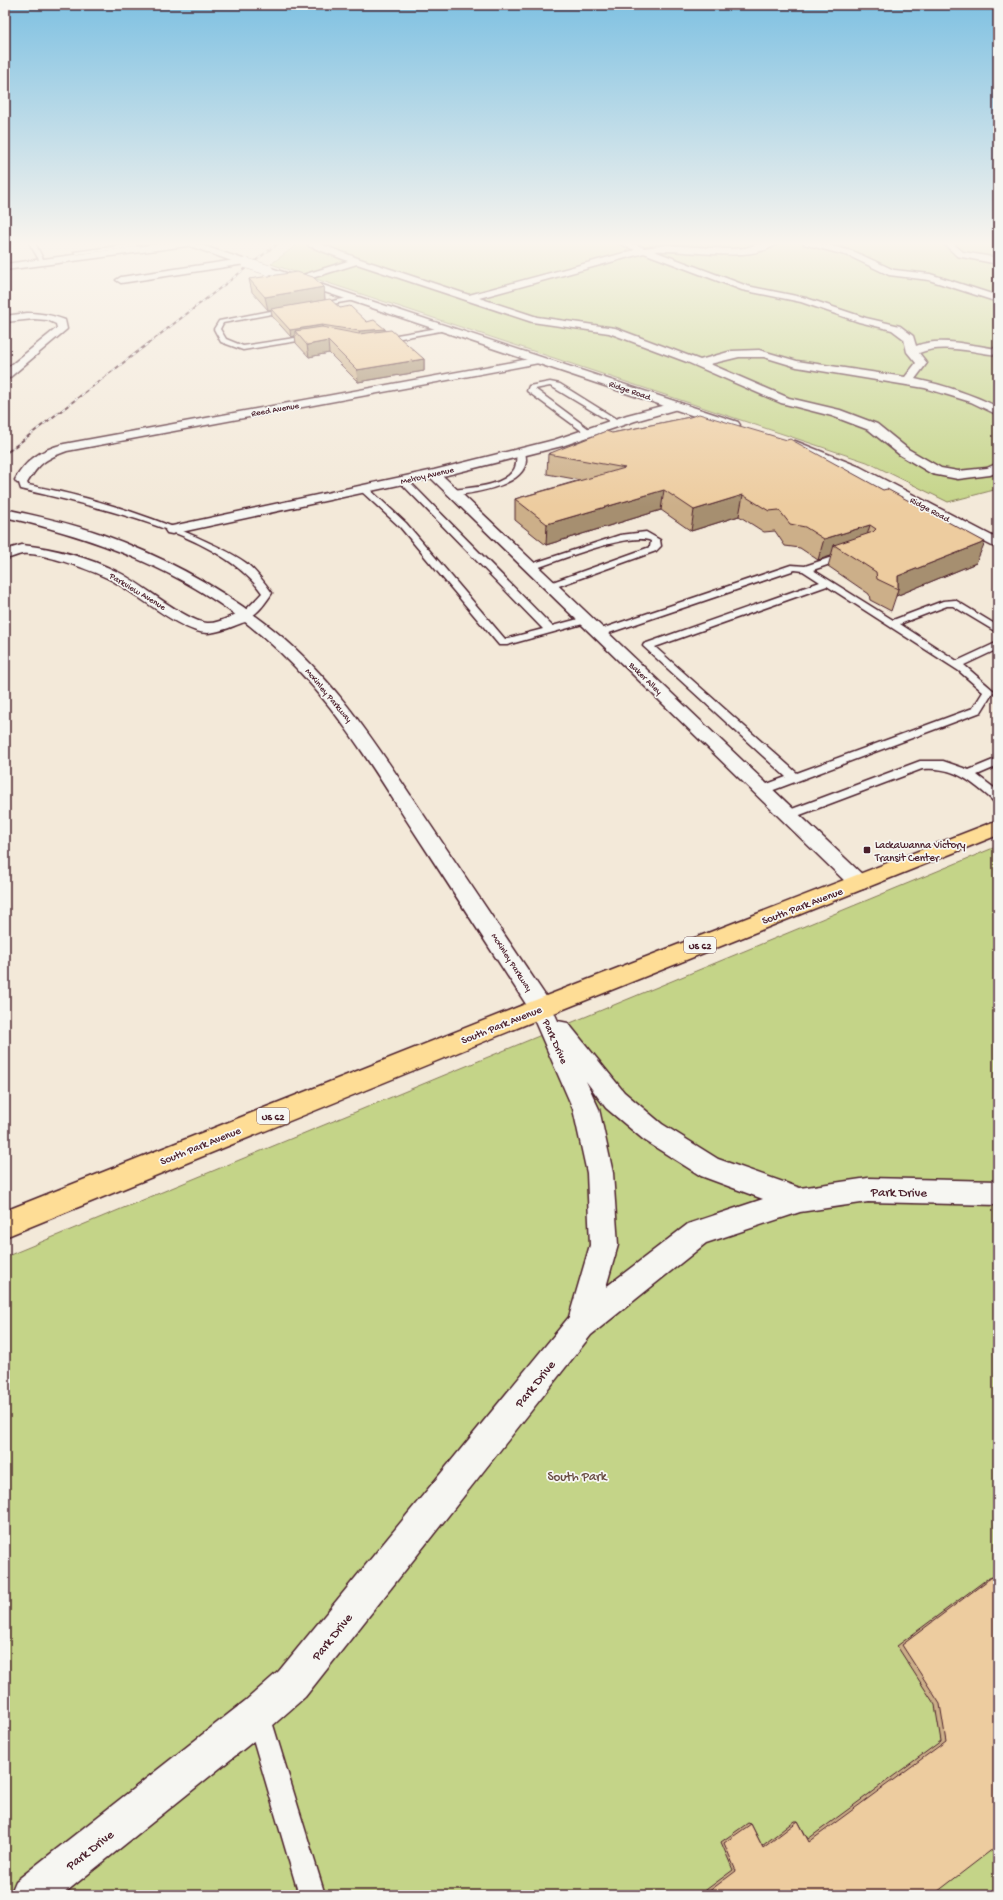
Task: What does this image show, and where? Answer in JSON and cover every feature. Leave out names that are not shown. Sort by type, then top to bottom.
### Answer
[{"type":"main road","name":"South Park Avenue","points":[[5,1224],[542,1008],[998,827]]},
{"type":"street","points":[[5,376],[61,330]]},
{"type":"street","name":"Ridge Road","points":[[446,330],[745,429]]},
{"type":"street","points":[[609,330],[699,364],[785,401],[836,414],[873,427],[904,452],[938,471],[958,475],[990,471],[998,468]]},
{"type":"street","points":[[898,330],[908,338],[912,352],[922,363],[908,381]]},
{"type":"street","points":[[912,352],[926,346],[942,345],[998,352]]},
{"type":"street","points":[[699,364],[730,354],[754,353],[795,363],[908,381],[981,402],[998,411]]},
{"type":"street","name":"Reed Avenue","points":[[22,480],[25,472],[34,464],[51,452],[64,448],[540,360]]},
{"type":"street","name":"Melroy Avenue","points":[[172,530],[434,474],[558,444],[617,422],[677,406]]},
{"type":"street","name":"Ridge Road","points":[[781,441],[855,470],[998,545]]},
{"type":"street","name":"Baker Alley","points":[[434,474],[859,883]]},
{"type":"street","name":"McKinley Parkway","points":[[5,513],[68,528],[142,555],[196,584],[245,616],[283,646],[330,694],[355,726],[542,1008]]},
{"type":"street","name":"Parkview Avenue","points":[[5,555],[22,549],[39,551],[78,562],[113,575],[186,621],[207,628],[225,624],[245,616]]},
{"type":"street","name":"Park Drive","points":[[542,1008],[615,1100],[653,1132],[710,1168],[800,1200]]},
{"type":"street","name":"Park Drive","points":[[542,1008],[586,1109],[600,1173],[604,1245],[581,1325]]},
{"type":"street","name":"Park Drive","points":[[30,1895],[258,1714],[292,1684],[581,1325],[698,1233],[800,1200],[868,1190],[998,1193]]},
{"type":"lane","points":[[217,330],[219,336],[231,345],[243,348],[323,335]]},
{"type":"lane","points":[[371,342],[440,330]]},
{"type":"lane","points":[[589,432],[531,391],[532,388],[550,384],[557,386],[617,422]]},
{"type":"lane","points":[[454,493],[483,488],[512,479],[520,469],[522,461],[521,452]]},
{"type":"lane","points":[[22,480],[24,487],[51,492],[108,507],[172,530],[201,542],[238,562],[257,578],[267,593],[256,607],[245,616]]},
{"type":"lane","points":[[403,480],[550,630]]},
{"type":"lane","points":[[364,489],[403,525],[503,643],[586,620]]},
{"type":"lane","points":[[531,567],[623,537],[646,536],[655,540],[656,546],[653,549],[550,586]]},
{"type":"lane","points":[[806,569],[856,552]]},
{"type":"lane","points":[[599,633],[794,567],[806,569],[827,582],[956,665],[988,691],[977,710],[763,790]]},
{"type":"lane","points":[[795,778],[648,646],[827,582]]},
{"type":"lane","points":[[892,624],[946,603],[955,603],[998,630]]},
{"type":"lane","points":[[956,665],[998,645]]},
{"type":"lane","points":[[969,774],[998,762]]},
{"type":"lane","points":[[788,815],[920,765],[937,763],[955,767],[969,774],[998,799]]},
{"type":"lane","points":[[258,1714],[312,1895]]},
{"type":"green space","points":[[469,330],[998,330],[998,489],[948,502],[867,462]]},
{"type":"green space","name":"South Park","points":[[998,846],[998,1895],[5,1895],[5,1257]]},
{"type":"building","points":[[336,330],[359,334],[391,330],[424,359],[357,370],[328,341],[307,345],[295,331]]},
{"type":"building","points":[[351,330],[376,330],[359,331]]},
{"type":"building","points":[[699,414],[787,440],[790,439],[883,490],[887,489],[985,542],[898,576],[898,589],[877,579],[876,572],[834,545],[873,532],[876,529],[870,525],[824,539],[805,527],[790,524],[779,510],[769,511],[743,495],[694,510],[664,490],[547,524],[515,499],[625,468],[548,454],[606,431],[612,433]]},
{"type":"building","points":[[992,1577],[998,1584],[998,1845],[933,1895],[704,1895],[736,1871],[724,1843],[751,1824],[763,1848],[798,1821],[809,1842],[946,1741],[940,1704],[902,1645]]},
{"type":"railway","points":[[5,454],[166,330]]},
{"type":"place","name":"Lackawanna Victory Transit Center","points":[[867,850]]}]
